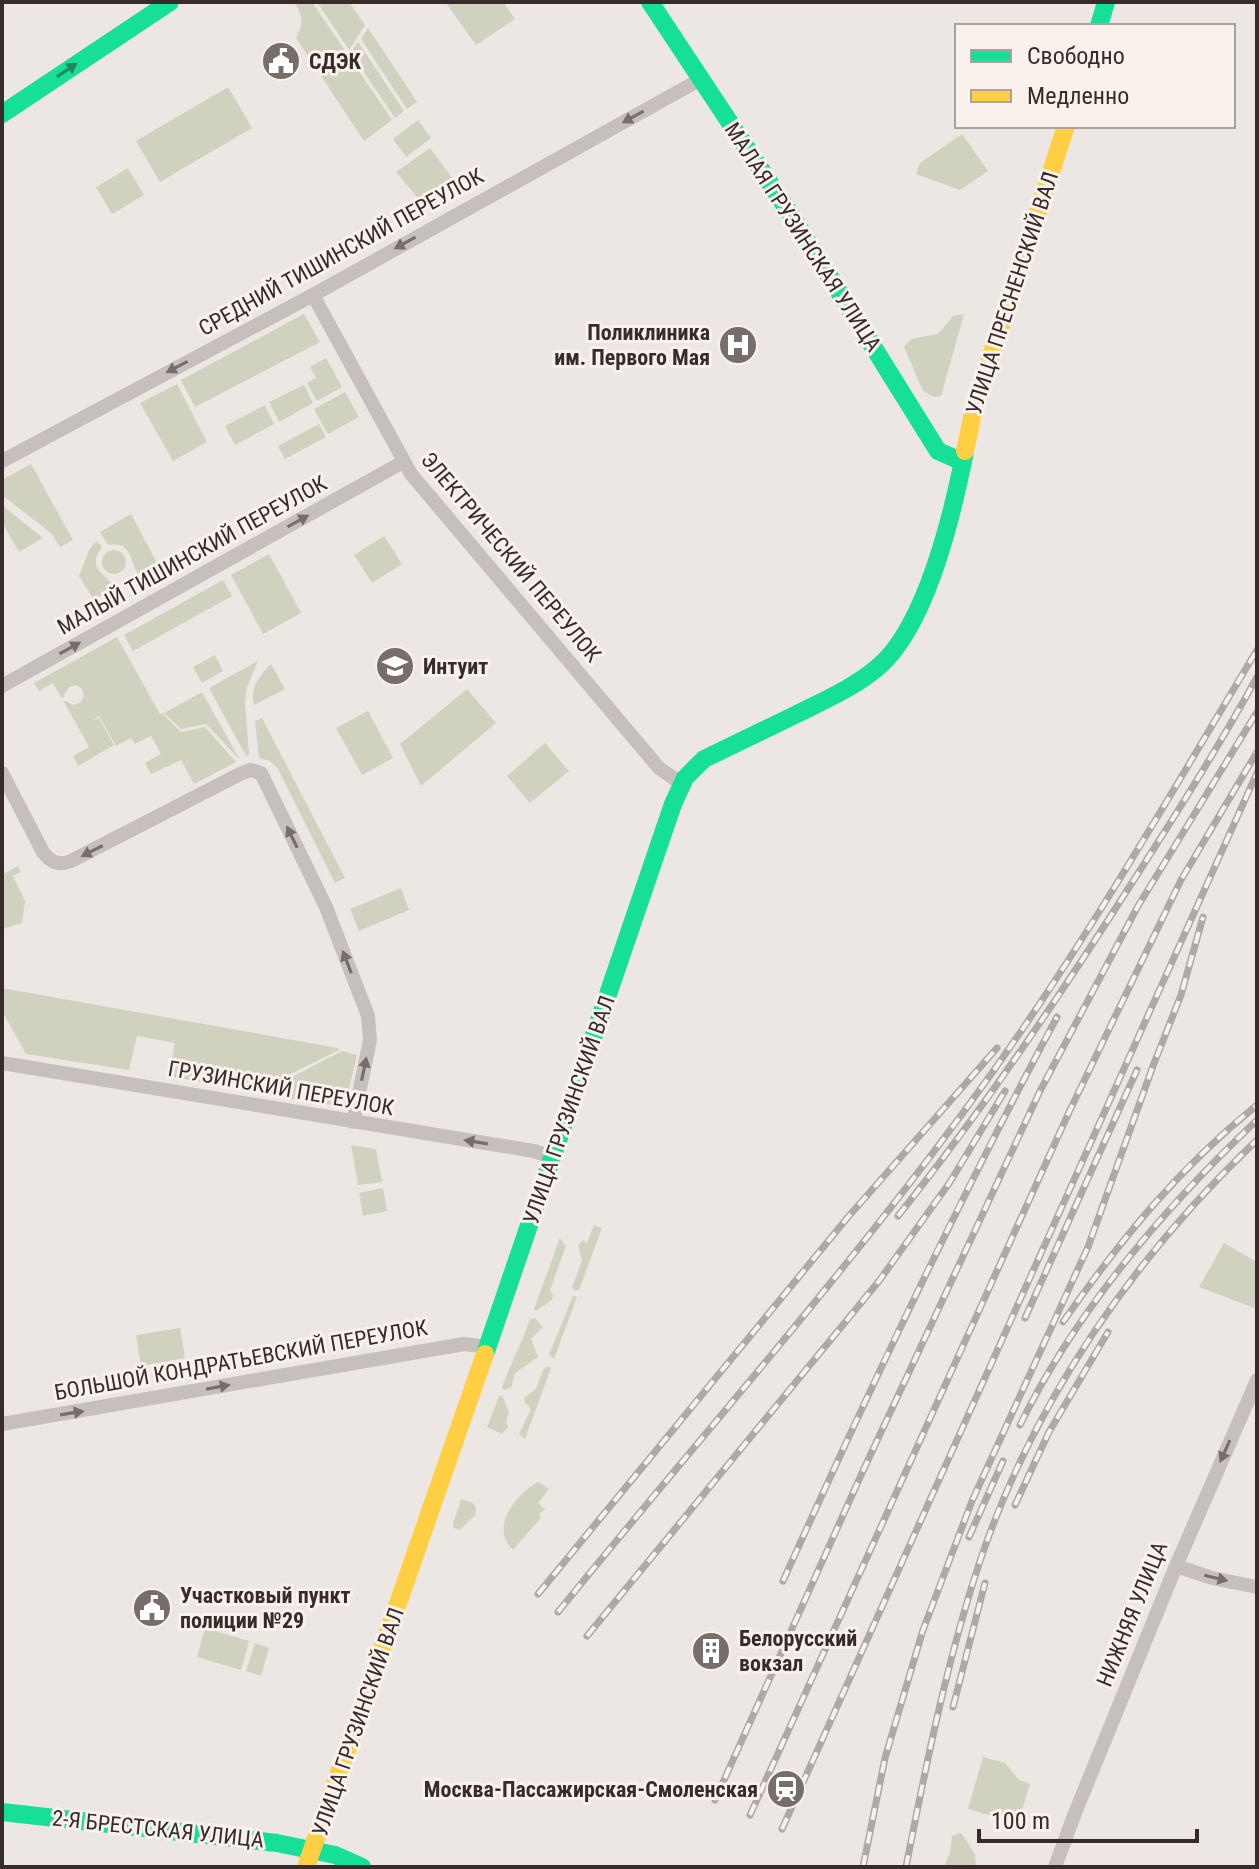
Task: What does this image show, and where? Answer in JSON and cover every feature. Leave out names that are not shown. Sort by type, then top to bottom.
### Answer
[{"type":"main road","points":[[2,114],[170,2]]},
{"type":"main road","name":"МАЛАЯ ГРУЗИНСКАЯ УЛИЦА","points":[[650,2],[812,248],[938,451],[963,462]]},
{"type":"main road","points":[[1100,24],[1106,2]]},
{"type":"main road","name":"УЛИЦА ПРЕСНЕНСКИЙ ВАЛ","points":[[963,462],[974,408],[1065,128]]},
{"type":"main road","name":"УЛИЦА ГРУЗИНСКИЙ ВАЛ","points":[[312,1862],[682,784],[689,772],[704,759],[852,687],[892,653],[906,634],[922,598],[954,508],[963,462]]},
{"type":"main road","name":"2-Я БРЕСТСКАЯ УЛИЦА","points":[[2,1812],[277,1843],[312,1862],[335,1855],[362,1867]]},
{"type":"street","name":"СРЕДНИЙ ТИШИНСКИЙ ПЕРЕУЛОК","points":[[2,461],[313,295],[701,79]]},
{"type":"street","name":"ЭЛЕКТРИЧЕСКИЙ ПЕРЕУЛОК","points":[[313,295],[403,462],[659,768],[682,784]]},
{"type":"street","name":"МАЛЫЙ ТИШИНСКИЙ ПЕРЕУЛОК","points":[[2,686],[403,462]]},
{"type":"street","points":[[2,773],[43,852],[57,864],[73,860],[242,773],[251,770],[261,773],[326,907],[368,1016],[370,1040],[353,1122]]},
{"type":"street","name":"ГРУЗИНСКИЙ ПЕРЕУЛОК","points":[[2,1063],[534,1151],[552,1157]]},
{"type":"street","name":"БОЛЬШОЙ КОНДРАТЬЕВСКИЙ ПЕРЕУЛОК","points":[[2,1424],[464,1344],[488,1347]]},
{"type":"street","name":"НИЖНЯЯ УЛИЦА","points":[[1055,1867],[1176,1566],[1257,1380]]},
{"type":"street","points":[[1176,1566],[1212,1578],[1257,1587]]},
{"type":"green space","points":[[294,2],[312,2],[392,120],[364,141],[296,38],[301,20]]},
{"type":"green space","points":[[317,2],[349,2],[365,25],[349,50]]},
{"type":"green space","points":[[503,2],[515,19],[476,45],[446,3]]},
{"type":"green space","points":[[368,28],[417,102],[407,109],[361,39]]},
{"type":"green space","points":[[358,42],[404,111],[395,118],[351,53]]},
{"type":"green space","points":[[228,87],[252,128],[160,182],[136,141]]},
{"type":"green space","points":[[418,120],[431,138],[406,157],[393,139]]},
{"type":"green space","points":[[962,134],[988,171],[960,190],[916,174],[920,163]]},
{"type":"green space","points":[[430,148],[456,183],[425,206],[396,172]]},
{"type":"green space","points":[[128,168],[144,195],[112,214],[96,187]]},
{"type":"green space","points":[[304,314],[320,342],[195,407],[181,380]]},
{"type":"green space","points":[[964,314],[941,396],[934,397],[923,391],[904,347],[911,339],[938,334],[953,316]]},
{"type":"green space","points":[[326,358],[342,387],[317,401],[307,383],[316,378],[310,367]]},
{"type":"green space","points":[[177,384],[207,442],[173,461],[140,403]]},
{"type":"green space","points":[[304,385],[313,403],[279,422],[269,402]]},
{"type":"green space","points":[[345,392],[359,417],[328,434],[314,409]]},
{"type":"green space","points":[[265,405],[274,424],[235,445],[225,426]]},
{"type":"green space","points":[[319,424],[326,437],[285,459],[278,446]]},
{"type":"green space","points":[[31,464],[73,540],[60,547],[51,533],[2,495],[2,480]]},
{"type":"green space","points":[[2,505],[43,538],[19,552],[2,522]]},
{"type":"green space","points":[[131,514],[157,563],[138,574],[126,548],[108,545],[100,532]]},
{"type":"green space","points":[[384,536],[402,564],[372,583],[354,555]]},
{"type":"green space","points":[[97,541],[102,547],[96,566],[115,588],[94,600],[79,576],[90,548]]},
{"type":"green space","points":[[114,550],[125,557],[126,562],[119,573],[114,574],[103,567],[102,562],[109,551]]},
{"type":"green space","points":[[269,554],[301,613],[263,634],[231,575]]},
{"type":"green space","points":[[223,580],[232,596],[133,651],[124,635]]},
{"type":"green space","points":[[117,637],[160,714],[181,732],[205,727],[236,762],[194,784],[181,760],[151,774],[145,763],[161,754],[151,736],[135,744],[131,738],[116,746],[99,716],[92,721],[99,718],[114,745],[78,766],[73,756],[89,747],[64,702],[73,705],[80,703],[84,696],[82,689],[77,685],[69,687],[62,699],[53,683],[39,691],[34,683]]},
{"type":"green space","points":[[215,655],[223,671],[202,683],[193,667]]},
{"type":"green space","points":[[258,661],[247,687],[245,702],[249,755],[246,756],[209,688]]},
{"type":"green space","points":[[271,664],[285,689],[254,705],[256,683]]},
{"type":"green space","points":[[467,689],[496,723],[421,786],[400,744]]},
{"type":"green space","points":[[202,692],[240,760],[206,724],[181,729],[164,713]]},
{"type":"green space","points":[[368,711],[393,758],[362,775],[336,728]]},
{"type":"green space","points":[[262,718],[345,878],[335,883],[278,769],[270,761],[259,758],[255,721]]},
{"type":"green space","points":[[545,743],[569,771],[530,803],[507,776]]},
{"type":"green space","points":[[18,866],[21,872],[13,876],[25,901],[22,923],[2,929],[2,875]]},
{"type":"green space","points":[[401,888],[409,910],[359,931],[350,909]]},
{"type":"green space","points":[[2,988],[339,1050],[254,1092],[168,1076],[175,1043],[137,1036],[129,1070],[26,1054],[2,1011]]},
{"type":"green space","points":[[342,1051],[357,1055],[345,1107],[265,1095],[267,1090]]},
{"type":"green space","points":[[351,1145],[376,1149],[382,1182],[358,1185]]},
{"type":"green space","points":[[383,1188],[387,1211],[363,1216],[359,1193]]},
{"type":"green space","points":[[594,1225],[602,1228],[579,1290],[575,1290],[572,1287],[582,1261],[578,1245],[583,1240],[587,1243]]},
{"type":"green space","points":[[560,1238],[566,1246],[550,1290],[552,1300],[536,1311],[534,1309]]},
{"type":"green space","points":[[1224,1243],[1257,1262],[1257,1309],[1199,1287]]},
{"type":"green space","points":[[573,1296],[577,1297],[554,1359],[549,1355]]},
{"type":"green space","points":[[535,1318],[543,1327],[531,1339],[538,1357],[515,1373],[511,1388],[504,1390],[502,1387],[530,1319]]},
{"type":"green space","points":[[180,1328],[185,1358],[141,1366],[136,1335]]},
{"type":"green space","points":[[548,1366],[551,1368],[525,1439],[519,1434],[530,1411],[524,1402],[525,1397],[536,1389],[543,1370]]},
{"type":"green space","points":[[502,1395],[509,1412],[508,1427],[502,1434],[487,1427]]},
{"type":"green space","points":[[538,1482],[549,1489],[538,1503],[545,1509],[513,1550],[506,1541],[504,1531],[508,1512],[521,1494]]},
{"type":"green space","points":[[461,1499],[473,1503],[476,1508],[475,1515],[460,1530],[453,1524]]},
{"type":"green space","points":[[205,1628],[249,1641],[241,1670],[197,1657]]},
{"type":"green space","points":[[255,1643],[269,1648],[261,1676],[246,1671]]},
{"type":"green space","points":[[983,1757],[1005,1763],[1019,1780],[1030,1784],[1018,1823],[968,1809]]},
{"type":"green space","points":[[959,1833],[975,1854],[976,1867],[944,1867],[952,1836]]},
{"type":"railway","points":[[558,1612],[835,1277],[994,1070],[1097,915],[1257,650]]},
{"type":"railway","points":[[898,1216],[1018,1056],[1074,973],[1194,784],[1257,677]]},
{"type":"railway","points":[[715,1800],[862,1473],[1040,1091],[1138,906],[1257,712]]},
{"type":"railway","points":[[750,1815],[1070,1110],[1181,880],[1257,752]]},
{"type":"railway","points":[[782,1829],[1257,773]]},
{"type":"railway","points":[[863,1867],[885,1758],[923,1630],[972,1501],[1088,1247],[1181,995],[1203,917]]},
{"type":"railway","points":[[783,1581],[915,1296],[1057,1017]]},
{"type":"railway","points":[[538,1594],[848,1217],[997,1048]]},
{"type":"railway","points":[[1025,1318],[1137,1070]]},
{"type":"railway","points":[[587,1636],[879,1281],[950,1182],[1005,1091]]},
{"type":"railway","points":[[1063,1322],[1152,1206],[1202,1154],[1257,1105]]},
{"type":"railway","points":[[1020,1425],[1068,1341],[1125,1262],[1189,1188],[1257,1120]]},
{"type":"railway","points":[[906,1867],[938,1713],[968,1598],[1002,1501],[1029,1444],[1059,1388],[1130,1282],[1212,1185],[1257,1140]]},
{"type":"railway","points":[[1015,1505],[1049,1432],[1108,1332]]},
{"type":"railway","points":[[969,1537],[1003,1461]]},
{"type":"railway","points":[[953,1707],[985,1583]]},
{"type":"traffic: fast","points":[[2,114],[170,2]]},
{"type":"traffic: fast","points":[[650,2],[795,221],[938,451],[963,462]]},
{"type":"traffic: fast","points":[[1100,24],[1106,2]]},
{"type":"traffic: fast","points":[[485,1354],[673,804],[685,778],[704,759],[858,682],[894,650],[910,626],[935,567],[965,451]]},
{"type":"traffic: fast","points":[[2,1812],[277,1843],[335,1855],[362,1867]]},
{"type":"traffic: slow","points":[[965,451],[974,408],[1065,128]]},
{"type":"traffic: slow","points":[[306,1867],[485,1354]]},
{"type":"place","name":"СДЭК","points":[[281,61]]},
{"type":"place","name":"Поликлиника им. Первого Мая","points":[[738,345]]},
{"type":"place","name":"Интуит","points":[[395,666]]},
{"type":"place","name":"Участковый пункт полиции №29","points":[[152,1608]]},
{"type":"place","name":"Белорусский вокзал","points":[[711,1651]]},
{"type":"place","name":"Москва-Пассажирская-Смоленская","points":[[786,1789]]}]
